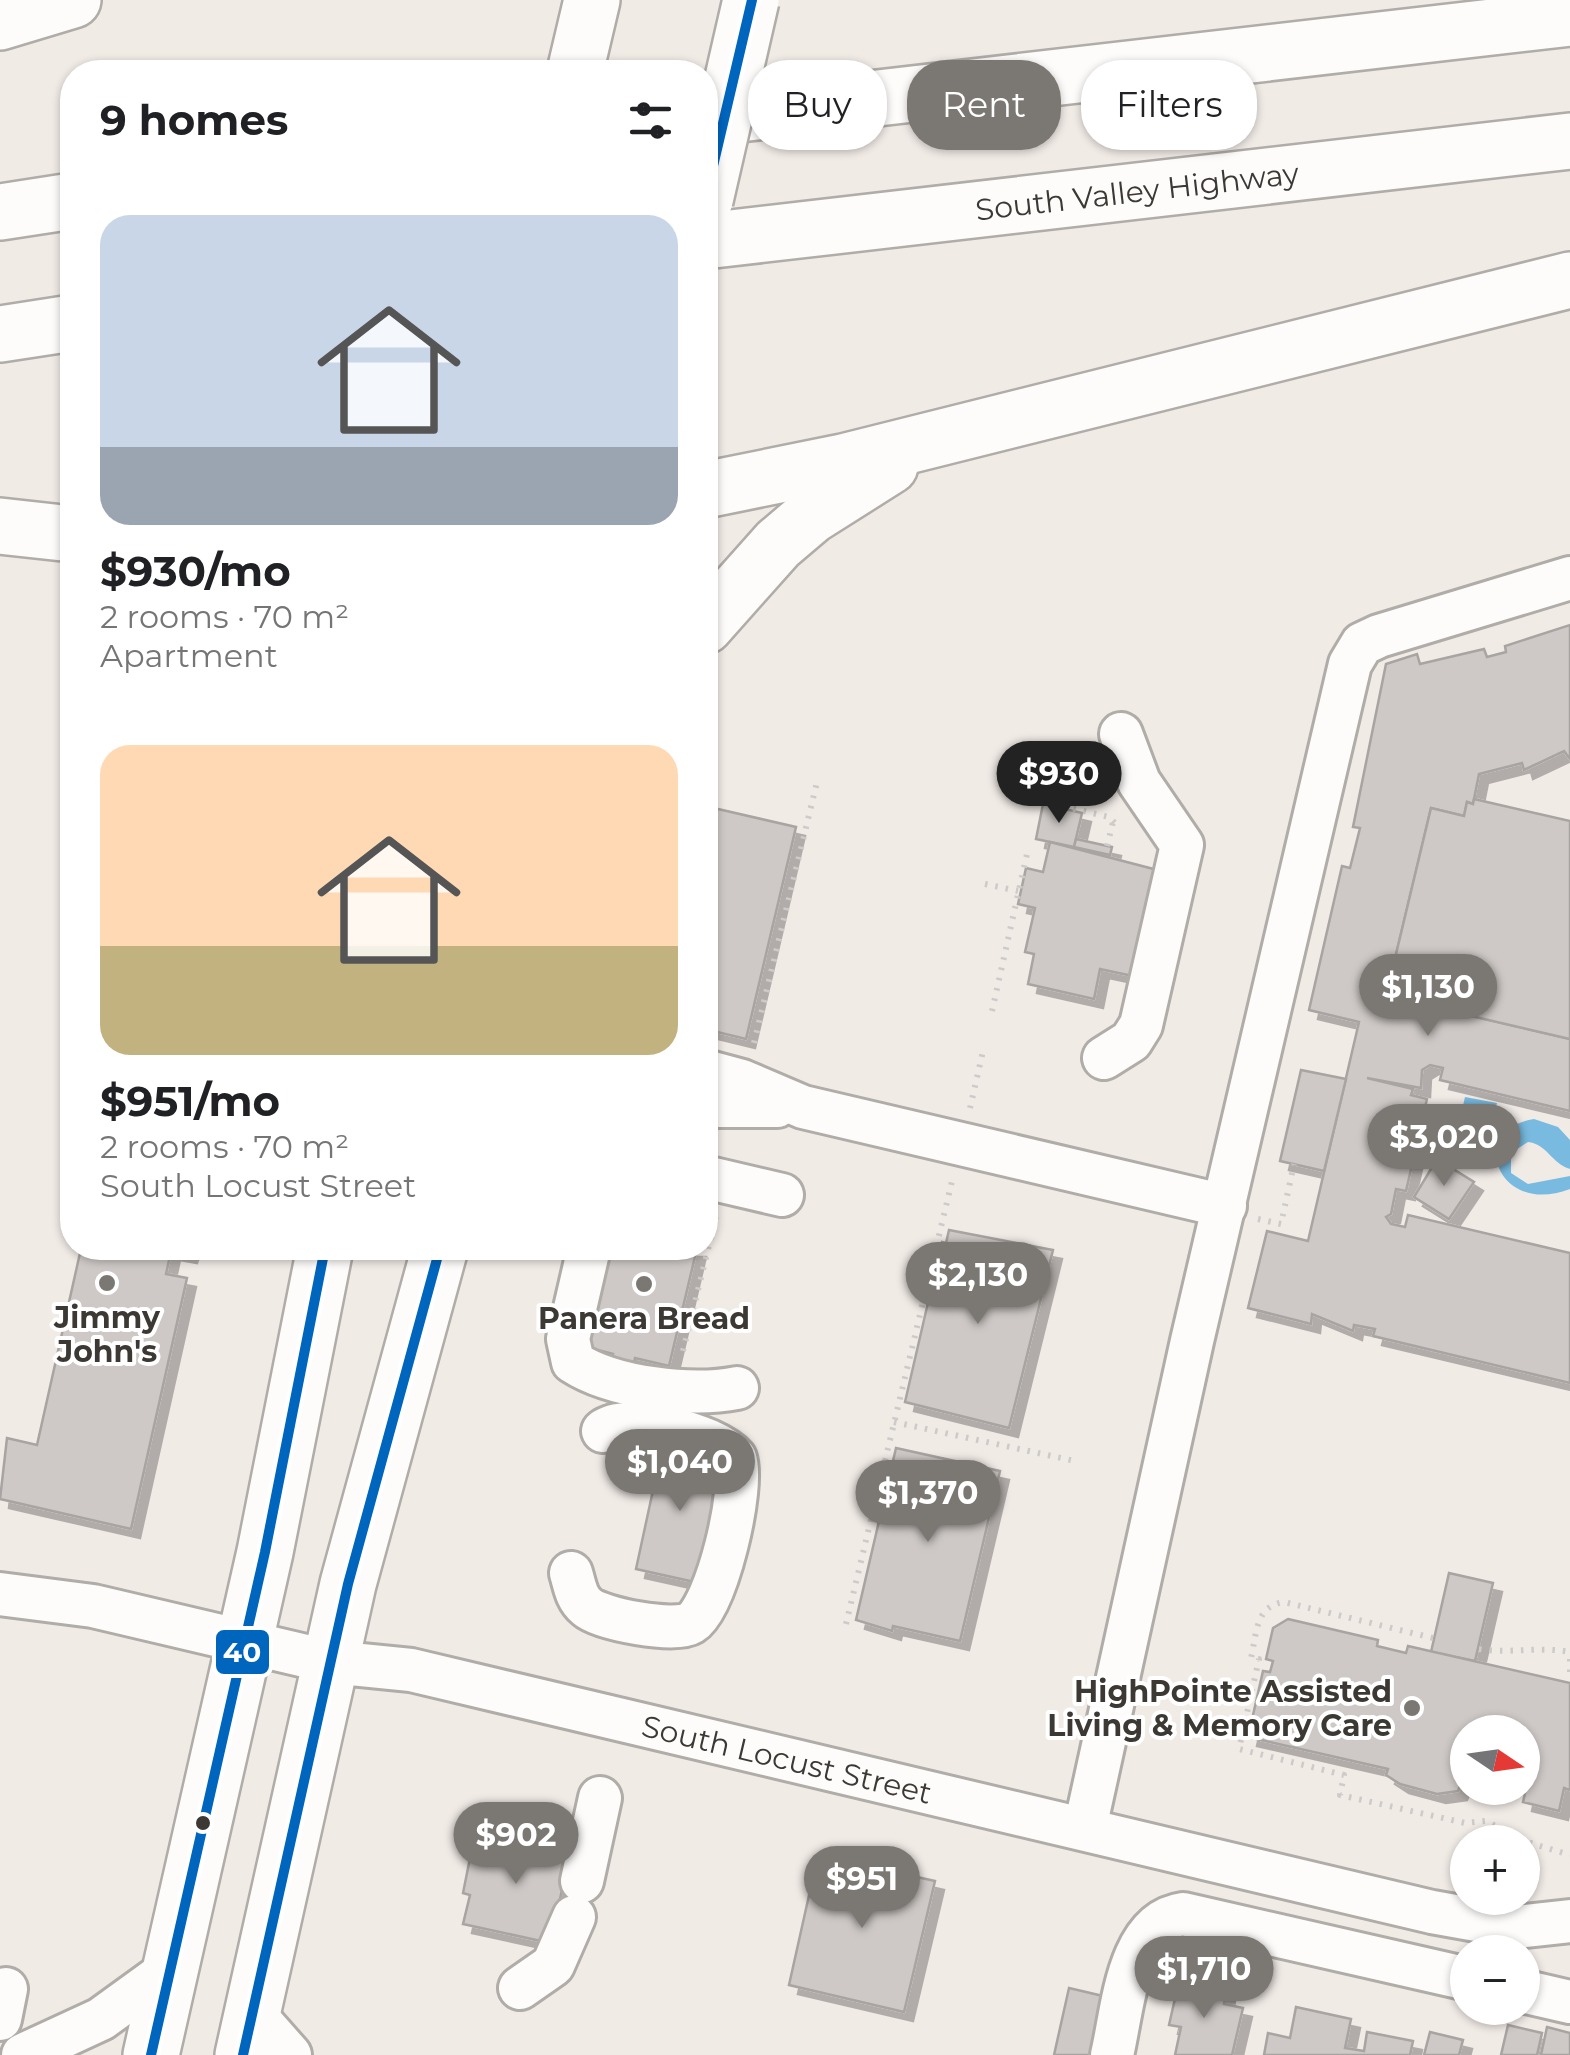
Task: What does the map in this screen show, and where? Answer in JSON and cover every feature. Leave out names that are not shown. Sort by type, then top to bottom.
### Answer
[{"type":"main road","points":[[0,22],[73,0]]},
{"type":"main road","points":[[718,145],[752,0]]},
{"type":"main road","points":[[578,60],[590,9]]},
{"type":"main road","points":[[718,116],[1570,18]]},
{"type":"main road","name":"South Valley Highway","points":[[718,239],[1570,141]]},
{"type":"main road","points":[[0,212],[60,203]]},
{"type":"main road","points":[[718,487],[928,440],[1570,280]]},
{"type":"main road","points":[[0,334],[60,325]]},
{"type":"main road","points":[[718,610],[743,578],[810,516],[928,440]]},
{"type":"main road","points":[[0,526],[60,520]]},
{"type":"main road","points":[[0,526],[60,533]]},
{"type":"main road","points":[[151,2055],[304,1365],[322,1260]]},
{"type":"main road","points":[[248,2033],[330,1662],[437,1260]]},
{"type":"street","points":[[1085,1828],[1236,1215],[1350,664],[1362,644],[1379,636],[1570,578]]},
{"type":"street","points":[[1104,1058],[1131,1041],[1141,1025],[1182,845],[1139,782],[1121,734]]},
{"type":"street","points":[[718,1075],[742,1081],[802,1107],[1236,1215]]},
{"type":"street","points":[[718,1106],[802,1107]]},
{"type":"street","points":[[718,1193],[782,1196]]},
{"type":"street","points":[[586,1260],[568,1339],[574,1362],[595,1373],[690,1395],[736,1388]]},
{"type":"street","points":[[571,1573],[578,1597],[593,1611],[661,1627],[681,1628],[693,1622],[711,1601],[740,1478],[735,1458],[707,1440],[632,1422],[614,1422],[603,1431]]},
{"type":"street","name":"South Locust Street","points":[[0,1594],[93,1606],[330,1662],[411,1670],[1427,1911],[1516,1927],[1570,1920]]},
{"type":"street","points":[[520,1988],[554,1965],[578,1899],[600,1798]]},
{"type":"street","points":[[1413,1966],[1427,1911]]},
{"type":"street","points":[[1112,2055],[1134,1962],[1150,1931],[1164,1917],[1183,1914],[1450,1975]]},
{"type":"street","points":[[23,2055],[101,2019],[170,1970]]},
{"type":"street","points":[[1540,1996],[1570,2002]]},
{"type":"street","points":[[248,2033],[290,2055]]},
{"type":"path","points":[[748,1058],[817,782]]},
{"type":"path","points":[[1012,794],[1113,821],[1130,830]]},
{"type":"path","points":[[1107,846],[1113,821]]},
{"type":"path","points":[[992,1011],[1027,854]]},
{"type":"path","points":[[984,884],[1018,892]]},
{"type":"path","points":[[968,1119],[983,1050]]},
{"type":"path","points":[[1236,1215],[1281,1224],[1294,1164]]},
{"type":"path","points":[[846,1624],[954,1170]]},
{"type":"path","points":[[681,1360],[699,1260]]},
{"type":"path","points":[[894,1422],[1075,1461]]},
{"type":"path","points":[[1434,1638],[1284,1602],[1270,1604],[1262,1611],[1251,1658],[1259,1659],[1240,1749],[1344,1774],[1340,1795],[1465,1823],[1486,1821],[1524,1841],[1570,1855]]},
{"type":"path","points":[[1479,1648],[1515,1653],[1544,1647],[1570,1656],[1570,1673]]},
{"type":"water","points":[[1465,1097],[1497,1103],[1481,1169],[1450,1162]]},
{"type":"water","points":[[1534,1119],[1558,1127],[1570,1140],[1570,1169],[1540,1146],[1528,1142],[1511,1153],[1511,1173],[1528,1184],[1570,1176],[1570,1189],[1544,1194],[1524,1191],[1508,1182],[1499,1168],[1496,1153],[1501,1138],[1513,1126]]},
{"type":"building","points":[[1570,625],[1570,759],[1564,751],[1524,770],[1522,763],[1479,774],[1473,804],[1467,802],[1464,816],[1431,808],[1386,996],[1570,1039],[1570,1111],[1440,1080],[1443,1068],[1430,1065],[1422,1070],[1421,1088],[1367,1078],[1413,1089],[1411,1095],[1427,1099],[1406,1191],[1396,1189],[1391,1214],[1386,1217],[1391,1224],[1405,1227],[1408,1215],[1570,1253],[1570,1383],[1373,1336],[1375,1329],[1354,1325],[1353,1331],[1312,1314],[1311,1324],[1248,1308],[1267,1231],[1308,1241],[1359,1022],[1309,1010],[1342,866],[1350,868],[1360,828],[1353,827],[1386,664],[1417,654],[1420,664],[1484,649],[1487,657],[1506,652],[1505,646]]},
{"type":"building","points":[[1474,799],[1570,821],[1570,1039],[1386,996],[1431,808],[1464,816],[1467,802],[1473,804]]},
{"type":"building","points":[[1043,804],[1082,813],[1074,847],[1036,839]]},
{"type":"building","points":[[718,809],[796,827],[746,1039],[718,1032]]},
{"type":"building","points":[[1076,839],[1112,847],[1110,855],[1074,847]]},
{"type":"building","points":[[1050,842],[1165,872],[1142,978],[1100,969],[1094,999],[1028,984],[1034,954],[1025,952],[1035,908],[1018,904],[1026,868],[1043,872]]},
{"type":"building","points":[[1301,1070],[1346,1079],[1324,1171],[1280,1161]]},
{"type":"building","points":[[1437,1159],[1474,1182],[1449,1219],[1414,1197]]},
{"type":"building","points":[[949,1230],[1053,1250],[1009,1428],[905,1402],[942,1242],[946,1243]]},
{"type":"building","points":[[78,1260],[169,1260],[166,1274],[187,1278],[131,1529],[0,1499],[7,1438],[37,1445]]},
{"type":"building","points":[[606,1260],[694,1260],[669,1366],[635,1358],[633,1369],[611,1364],[613,1354],[586,1347]]},
{"type":"building","points":[[663,1444],[723,1456],[699,1583],[636,1569]]},
{"type":"building","points":[[896,1448],[1000,1471],[960,1641],[893,1626],[892,1631],[856,1620]]},
{"type":"building","points":[[1449,1573],[1493,1583],[1475,1661],[1431,1652]]},
{"type":"building","name":"HighPointe Assisted Living & Memory Care","points":[[1288,1619],[1378,1640],[1377,1646],[1406,1653],[1408,1646],[1570,1683],[1570,1790],[1564,1788],[1559,1811],[1535,1805],[1540,1805],[1540,1715],[1450,1715],[1450,1792],[1437,1794],[1400,1784],[1386,1775],[1388,1769],[1248,1737],[1263,1671],[1270,1672],[1273,1661],[1266,1659],[1273,1628]]},
{"type":"building","points":[[485,1831],[571,1850],[550,1943],[463,1924],[470,1895],[463,1893],[470,1858],[478,1860]]},
{"type":"building","points":[[857,1852],[902,1862],[899,1873],[935,1881],[904,2012],[789,1985],[818,1855],[855,1863]]},
{"type":"building","points":[[1179,1981],[1226,1992],[1224,2004],[1243,2008],[1232,2055],[1175,2055],[1181,2027],[1169,2025]]},
{"type":"building","points":[[1069,1988],[1103,1996],[1090,2055],[1054,2055]]},
{"type":"building","points":[[1296,2007],[1351,2019],[1345,2048],[1364,2051],[1367,2032],[1413,2041],[1410,2055],[1264,2055],[1268,2033],[1290,2038]]},
{"type":"building","points":[[1508,2025],[1542,2033],[1537,2055],[1501,2055]]},
{"type":"building","points":[[1547,2027],[1570,2033],[1570,2055],[1541,2055]]},
{"type":"building","points":[[1430,2032],[1463,2040],[1459,2055],[1424,2055]]},
{"type":"transit line","name":"40","points":[[718,145],[752,0]]},
{"type":"transit line","name":"40","points":[[151,2055],[265,1552],[323,1260]]},
{"type":"transit line","name":"40","points":[[243,2055],[348,1584],[437,1260]]},
{"type":"place","name":"Jimmy John's","points":[[107,1283]]},
{"type":"place","name":"Panera Bread","points":[[644,1284]]},
{"type":"place","name":"HighPointe Assisted Living & Memory Care","points":[[1412,1708]]}]
